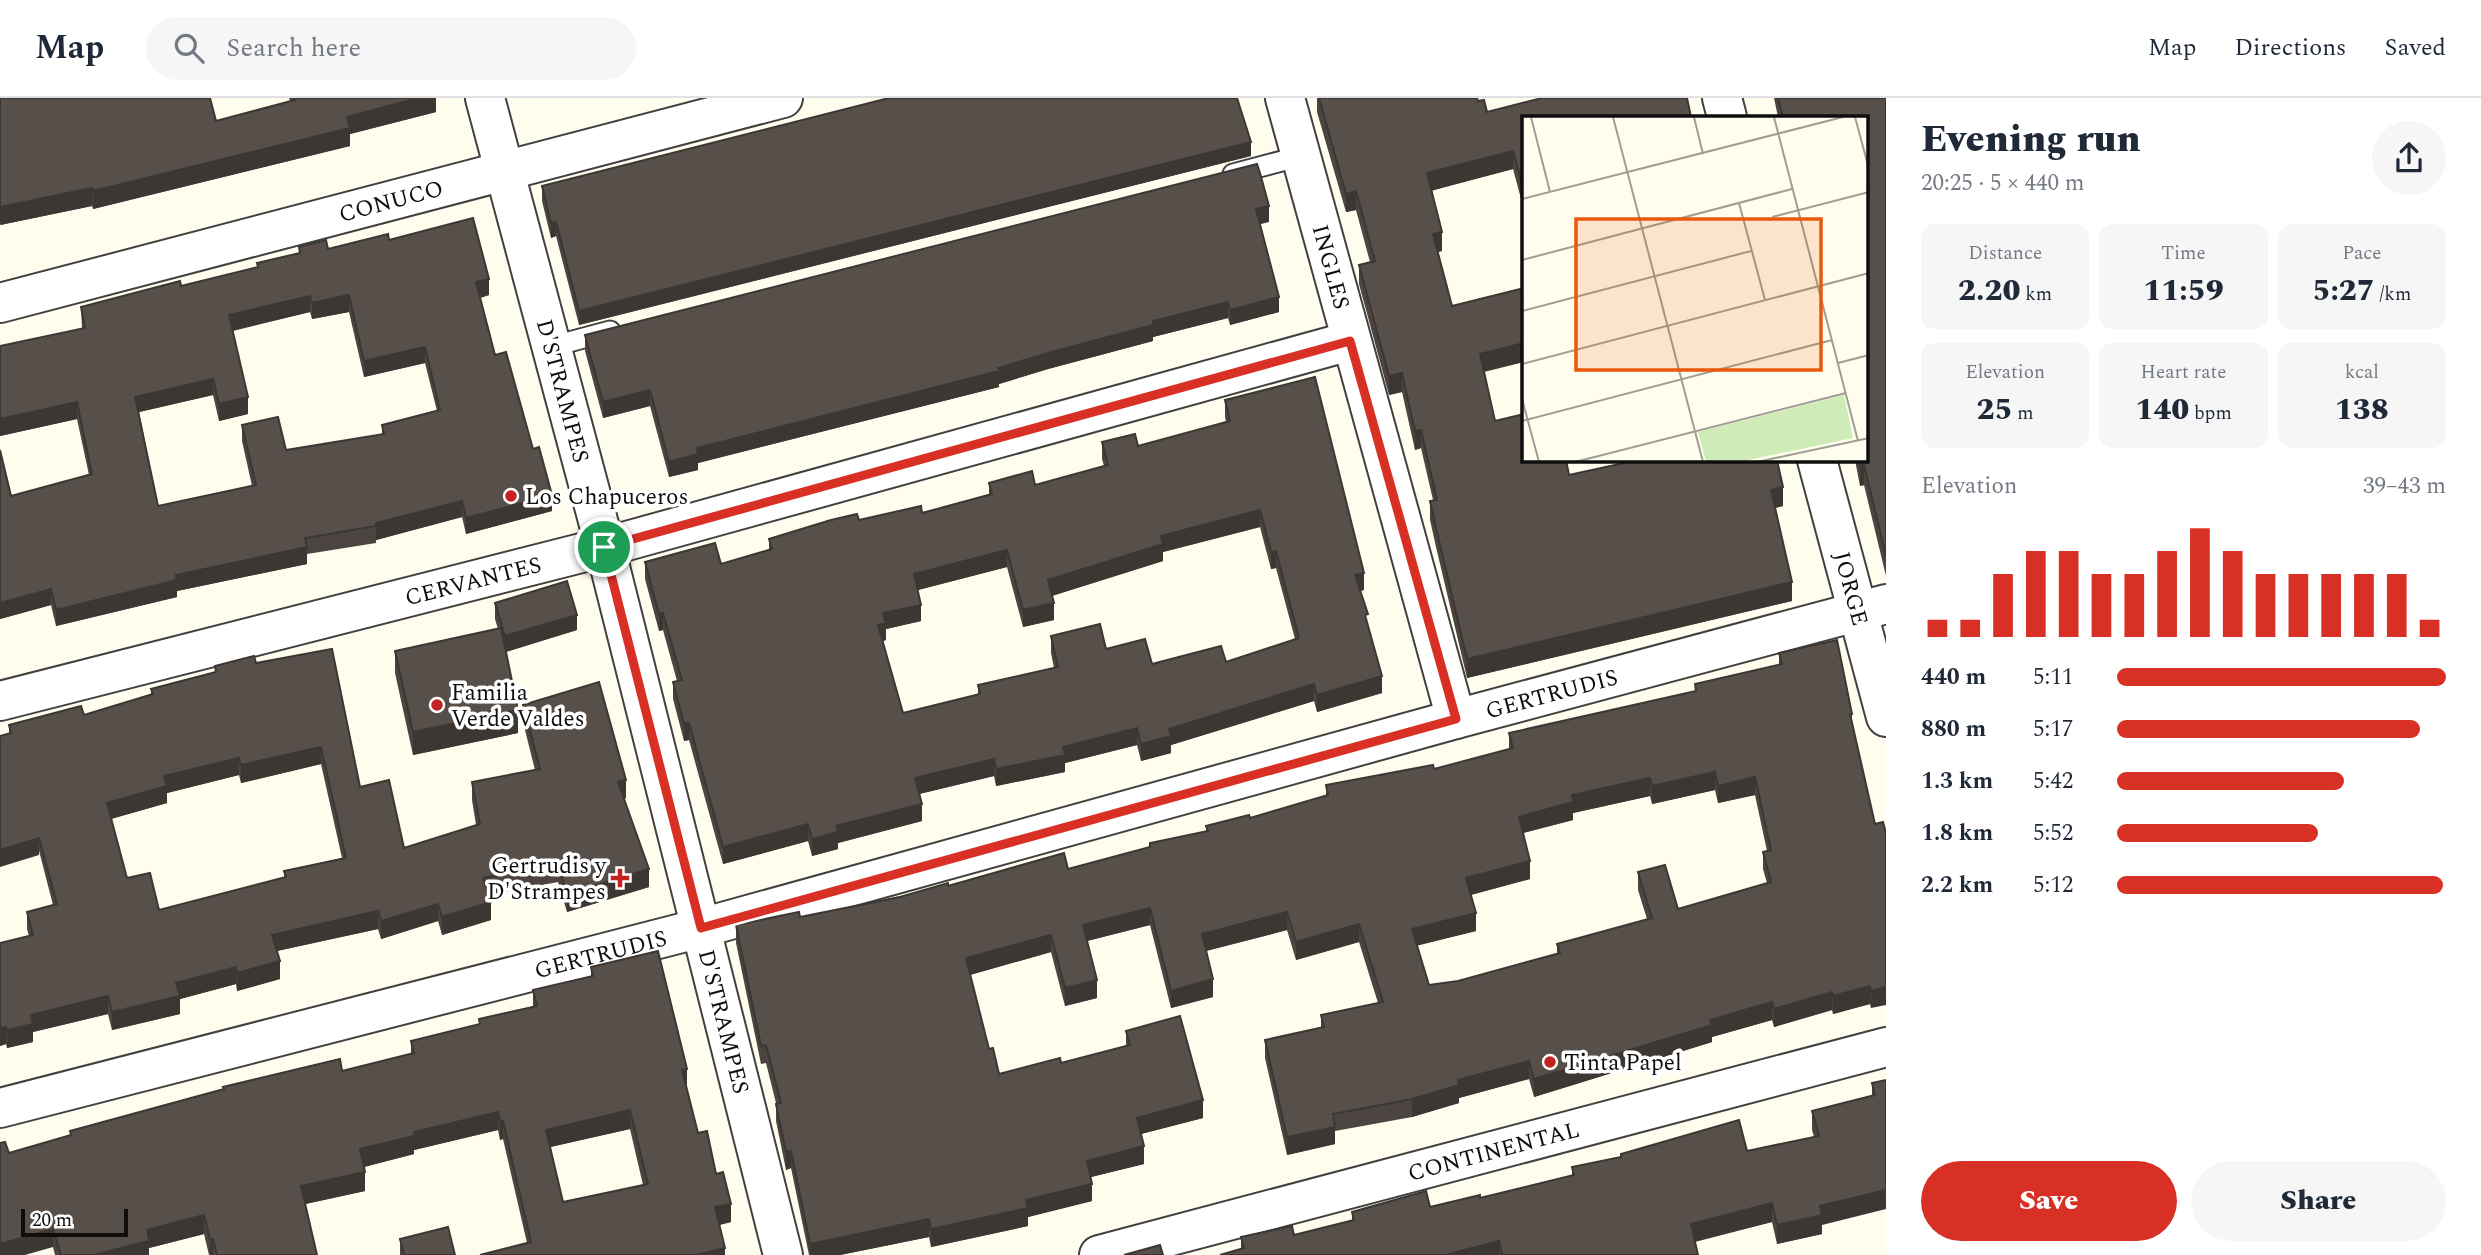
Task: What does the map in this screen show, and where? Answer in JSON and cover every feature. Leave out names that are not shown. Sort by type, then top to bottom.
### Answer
[{"type":"street","name":"D'STRAMPES","points":[[485,98],[604,547],[783,1255]]},
{"type":"street","name":"CONUCO","points":[[0,303],[783,98]]},
{"type":"street","name":"INGLES","points":[[1285,98],[1456,719]]},
{"type":"street","points":[[1722,98],[1727,116]]},
{"type":"street","name":"CERVANTES","points":[[0,701],[604,547],[1350,341]]},
{"type":"street","name":"JORGE","points":[[1818,462],[1872,608],[1886,717]]},
{"type":"street","name":"GERTRUDIS","points":[[0,1108],[701,928],[1456,719],[1872,608]]},
{"type":"street","name":"CONTINENTAL","points":[[1099,1255],[1886,1047]]},
{"type":"lane","points":[[1220,177],[1301,156]]},
{"type":"lane","points":[[550,346],[631,326]]},
{"type":"building","points":[[0,98],[210,98],[216,121],[295,100],[294,98],[418,98],[347,117],[350,128],[93,191],[92,188],[0,207]]},
{"type":"building","points":[[889,98],[1237,98],[1251,142],[579,311],[556,222],[551,223],[542,186]]},
{"type":"building","points":[[1319,98],[1477,98],[1478,101],[1484,100],[1487,112],[1542,98],[1687,98],[1691,116],[1522,116],[1522,184],[1513,151],[1427,173],[1442,232],[1433,234],[1452,306],[1522,288],[1522,344],[1480,354],[1495,421],[1522,414],[1522,462],[1566,462],[1569,475],[1624,462],[1777,462],[1783,487],[1771,490],[1792,582],[1467,659],[1430,501],[1437,500],[1421,430],[1415,431],[1402,373],[1389,376],[1359,265],[1375,261],[1356,191],[1346,194]]},
{"type":"building","points":[[1778,98],[1886,98],[1886,556],[1864,465],[1860,466],[1859,462],[1868,462],[1868,116],[1783,116]]},
{"type":"building","points":[[1257,164],[1269,206],[1256,209],[1279,297],[1230,310],[1228,302],[1153,321],[1153,325],[1048,353],[998,368],[999,371],[697,448],[698,454],[669,462],[650,390],[603,402],[585,335]]},
{"type":"building","points":[[473,218],[489,279],[476,282],[495,355],[506,352],[533,449],[539,447],[552,495],[466,518],[462,501],[376,523],[376,526],[305,538],[307,547],[176,575],[177,580],[56,610],[51,589],[0,603],[0,450],[11,496],[92,474],[77,402],[0,419],[0,346],[85,328],[81,307],[180,281],[181,286],[258,267],[257,263],[300,253],[299,247],[326,240],[328,249],[388,234],[389,240]],"holes":[[[349,295],[364,361],[425,347],[440,410],[382,425],[384,434],[286,450],[278,417],[242,425],[256,485],[158,506],[135,397],[213,379],[219,404],[248,397],[229,315],[310,296],[312,303]]]},
{"type":"building","points":[[1315,377],[1364,573],[1355,575],[1368,614],[1365,615],[1382,676],[1317,695],[1314,684],[1169,729],[1171,736],[1141,744],[1137,728],[1063,747],[1065,755],[996,769],[994,759],[915,778],[922,804],[836,826],[838,832],[812,839],[808,824],[723,847],[689,723],[684,724],[673,682],[682,680],[663,613],[659,614],[645,562],[715,543],[721,564],[772,549],[769,539],[831,520],[857,514],[859,520],[921,506],[922,513],[992,494],[989,483],[1032,471],[1035,485],[1108,465],[1102,442],[1135,434],[1138,446],[1230,421],[1225,400]],"holes":[[[1260,510],[1271,552],[1276,551],[1299,638],[1226,662],[1221,646],[1152,664],[1145,639],[1106,649],[1100,624],[1051,636],[1058,667],[978,685],[980,694],[903,713],[878,625],[886,623],[883,613],[921,605],[914,574],[1007,550],[1023,610],[1054,603],[1048,580],[1163,544],[1161,536]]]},
{"type":"building","points":[[567,581],[577,615],[505,636],[495,603]]},
{"type":"building","points":[[501,628],[518,710],[413,732],[395,651]]},
{"type":"building","points":[[1837,640],[1850,714],[1875,824],[1883,822],[1886,833],[1886,987],[1871,991],[1870,986],[1833,996],[1832,992],[1774,1009],[1772,1002],[1710,1020],[1712,1025],[1534,1079],[1529,1061],[1458,1080],[1459,1085],[1412,1099],[1333,1114],[1335,1127],[1287,1137],[1265,1040],[1324,1027],[1321,1015],[1383,1002],[1359,924],[1296,942],[1287,912],[1202,934],[1213,979],[1171,991],[1150,908],[1083,925],[1097,980],[1065,988],[1051,935],[966,958],[989,1049],[993,1048],[999,1074],[1060,1058],[1061,1063],[1130,1045],[1126,1031],[1180,1016],[1203,1100],[1137,1118],[1144,1146],[1087,1161],[1092,1184],[1026,1200],[1028,1208],[931,1229],[929,1219],[810,1244],[791,1151],[786,1152],[776,1104],[781,1103],[766,1045],[761,1046],[736,925],[799,912],[800,917],[900,897],[1064,853],[1068,869],[1150,847],[1150,843],[1208,831],[1206,826],[1249,815],[1250,818],[1328,795],[1326,785],[1433,765],[1434,769],[1513,748],[1509,733],[1696,691],[1695,684],[1782,664],[1779,653]],"holes":[[[1715,772],[1718,786],[1755,777],[1771,850],[1763,852],[1771,882],[1678,909],[1665,865],[1638,872],[1652,918],[1557,944],[1560,953],[1458,981],[1429,985],[1412,929],[1476,913],[1466,878],[1530,861],[1519,817],[1573,802],[1572,795],[1650,778],[1652,786]]]},
{"type":"building","points":[[332,649],[360,787],[389,780],[404,848],[480,824],[472,782],[540,769],[523,705],[599,682],[626,780],[618,782],[649,869],[567,894],[558,864],[483,878],[491,902],[442,917],[438,904],[381,921],[378,911],[272,935],[280,961],[237,973],[236,967],[176,983],[180,996],[112,1012],[108,996],[31,1015],[33,1024],[7,1030],[6,1027],[0,1028],[0,943],[33,935],[27,912],[57,904],[39,838],[0,850],[0,736],[11,733],[9,725],[81,706],[84,715],[153,694],[151,689],[216,672],[215,666],[254,656],[256,663]],"holes":[[[321,747],[346,858],[284,871],[286,877],[159,910],[150,873],[127,878],[107,803],[167,786],[164,776],[239,758],[241,765]]]},
{"type":"building","points":[[658,951],[687,1069],[682,1070],[698,1133],[707,1131],[716,1174],[723,1172],[731,1204],[715,1207],[725,1248],[695,1255],[480,1255],[531,1242],[503,1121],[500,1121],[498,1112],[414,1132],[414,1136],[360,1149],[365,1172],[301,1186],[317,1255],[217,1255],[204,1215],[147,1230],[149,1241],[93,1255],[61,1255],[53,1229],[0,1244],[0,1143],[5,1142],[9,1153],[71,1135],[70,1131],[224,1089],[223,1087],[340,1059],[342,1071],[414,1053],[411,1041],[480,1024],[479,1019],[537,1006],[533,990],[593,976],[591,967]],"holes":[[[630,1110],[648,1184],[563,1202],[546,1130]]]},
{"type":"building","points":[[1886,1080],[1886,1190],[1820,1206],[1822,1215],[1777,1225],[1772,1203],[1691,1224],[1698,1255],[1502,1255],[1499,1241],[1445,1255],[1220,1255],[1244,1248],[1241,1237],[1292,1226],[1294,1235],[1354,1220],[1352,1212],[1426,1191],[1430,1207],[1480,1195],[1480,1198],[1574,1175],[1572,1167],[1621,1157],[1621,1154],[1739,1120],[1747,1151],[1819,1136],[1812,1111],[1875,1095],[1872,1083]]},
{"type":"building","points":[[448,1227],[455,1255],[404,1255],[400,1239]]},
{"type":"building","points":[[1160,1245],[1163,1255],[1124,1255]]},
{"type":"place","name":"Los Chapuceros","points":[[511,496]]},
{"type":"place","name":"Familia Verde Valdes","points":[[437,705]]},
{"type":"place","name":"Gertrudis y D'Strampes","points":[[620,878]]},
{"type":"place","name":"Tinta Papel","points":[[1550,1062]]},
{"type":"route","points":[[1350,341],[1456,719],[701,928],[604,547],[1350,341]]}]
